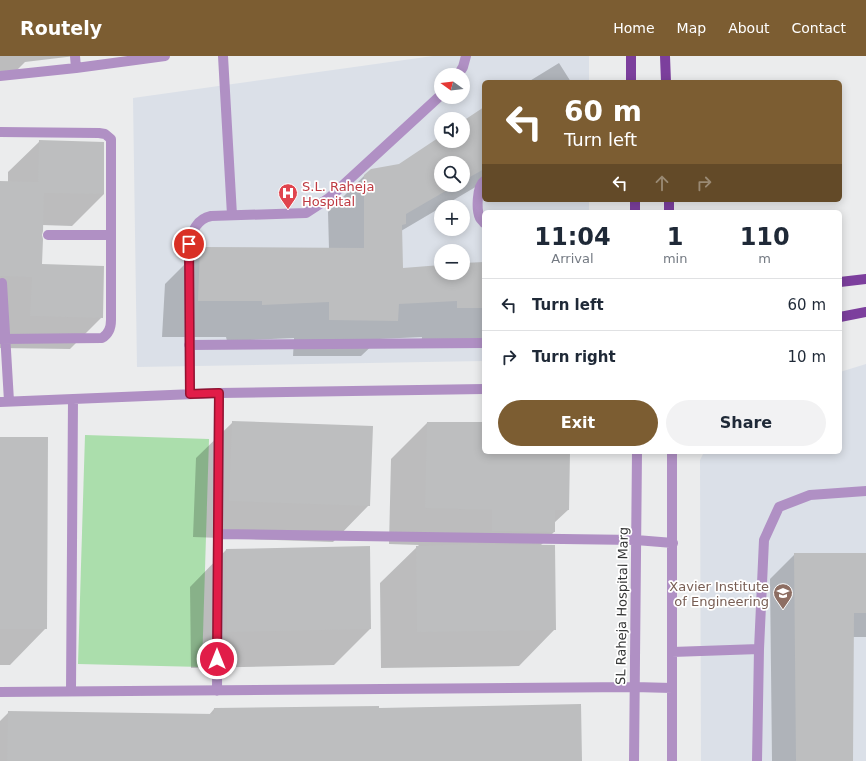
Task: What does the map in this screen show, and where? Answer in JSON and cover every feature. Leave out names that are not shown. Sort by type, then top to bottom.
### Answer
[{"type":"main road","points":[[630,56],[631,80]]},
{"type":"main road","points":[[665,56],[666,80]]},
{"type":"main road","points":[[842,282],[866,280]]},
{"type":"main road","points":[[842,317],[866,312]]},
{"type":"street","points":[[75,56],[76,68]]},
{"type":"street","points":[[0,76],[166,56]]},
{"type":"street","points":[[223,56],[232,215]]},
{"type":"street","points":[[462,68],[466,56]]},
{"type":"street","points":[[190,394],[189,244],[192,232],[204,218],[232,215],[306,213],[329,198],[434,101]]},
{"type":"street","points":[[0,132],[99,133],[105,134],[111,139],[111,327],[107,335],[102,338],[3,339]]},
{"type":"street","points":[[482,183],[478,194],[480,217],[482,220]]},
{"type":"street","points":[[48,235],[111,235]]},
{"type":"street","points":[[2,283],[4,401],[219,393],[482,389]]},
{"type":"street","points":[[189,345],[482,343]]},
{"type":"street","points":[[217,691],[219,393]]},
{"type":"street","points":[[71,691],[73,399]]},
{"type":"street","name":"SL Raheja Hospital Marg","points":[[634,761],[637,454]]},
{"type":"street","points":[[672,454],[672,761]]},
{"type":"street","points":[[757,761],[759,649],[764,540],[779,507],[810,494],[866,491]]},
{"type":"street","points":[[218,534],[636,540],[672,543]]},
{"type":"street","points":[[672,652],[759,649]]},
{"type":"street","points":[[0,692],[634,687],[672,688]]},
{"type":"shaded area","name":"S.L. Raheja Hospital","points":[[433,56],[589,56],[589,80],[482,80],[482,202],[589,202],[589,210],[482,210],[482,361],[137,367],[133,98]]},
{"type":"shaded area","name":"Xavier Institute of Engineering","points":[[866,364],[866,761],[701,761],[700,460],[703,454],[842,454],[842,371]]},
{"type":"green space","points":[[85,435],[209,439],[202,667],[78,664]]},
{"type":"building","points":[[482,108],[482,170],[470,177],[470,156],[434,156],[434,192],[444,192],[406,214],[406,224],[402,225],[403,268],[434,266],[434,280],[470,280],[470,263],[482,262],[482,308],[457,308],[457,301],[399,304],[398,321],[329,320],[329,302],[262,305],[262,301],[198,301],[200,247],[364,248],[364,175],[371,169],[399,164],[434,141],[434,148],[470,148],[470,116]]},
{"type":"building","points":[[39,140],[104,142],[104,194],[44,193],[42,235],[42,264],[104,266],[103,318],[30,316],[32,277],[0,276],[0,181],[38,182]]},
{"type":"building","points":[[232,421],[373,426],[370,506],[229,501]]},
{"type":"building","points":[[427,422],[482,422],[482,454],[570,454],[569,510],[555,510],[555,532],[492,531],[492,510],[425,508]]},
{"type":"building","points":[[0,437],[48,437],[47,629],[0,629]]},
{"type":"building","points":[[475,544],[555,545],[556,630],[417,632],[416,546]]},
{"type":"building","points":[[370,546],[371,629],[227,632],[226,549]]},
{"type":"building","points":[[794,553],[866,553],[866,613],[854,613],[853,761],[796,761]]},
{"type":"building","points":[[581,704],[582,761],[7,761],[8,711],[214,714],[214,708],[379,706],[379,708]]},
{"type":"place","name":"S.L. Raheja Hospital","points":[[288,210]]},
{"type":"place","name":"Xavier Institute of Engineering","points":[[783,610]]},
{"type":"route","points":[[189,244],[190,394],[219,393],[217,659]]}]
